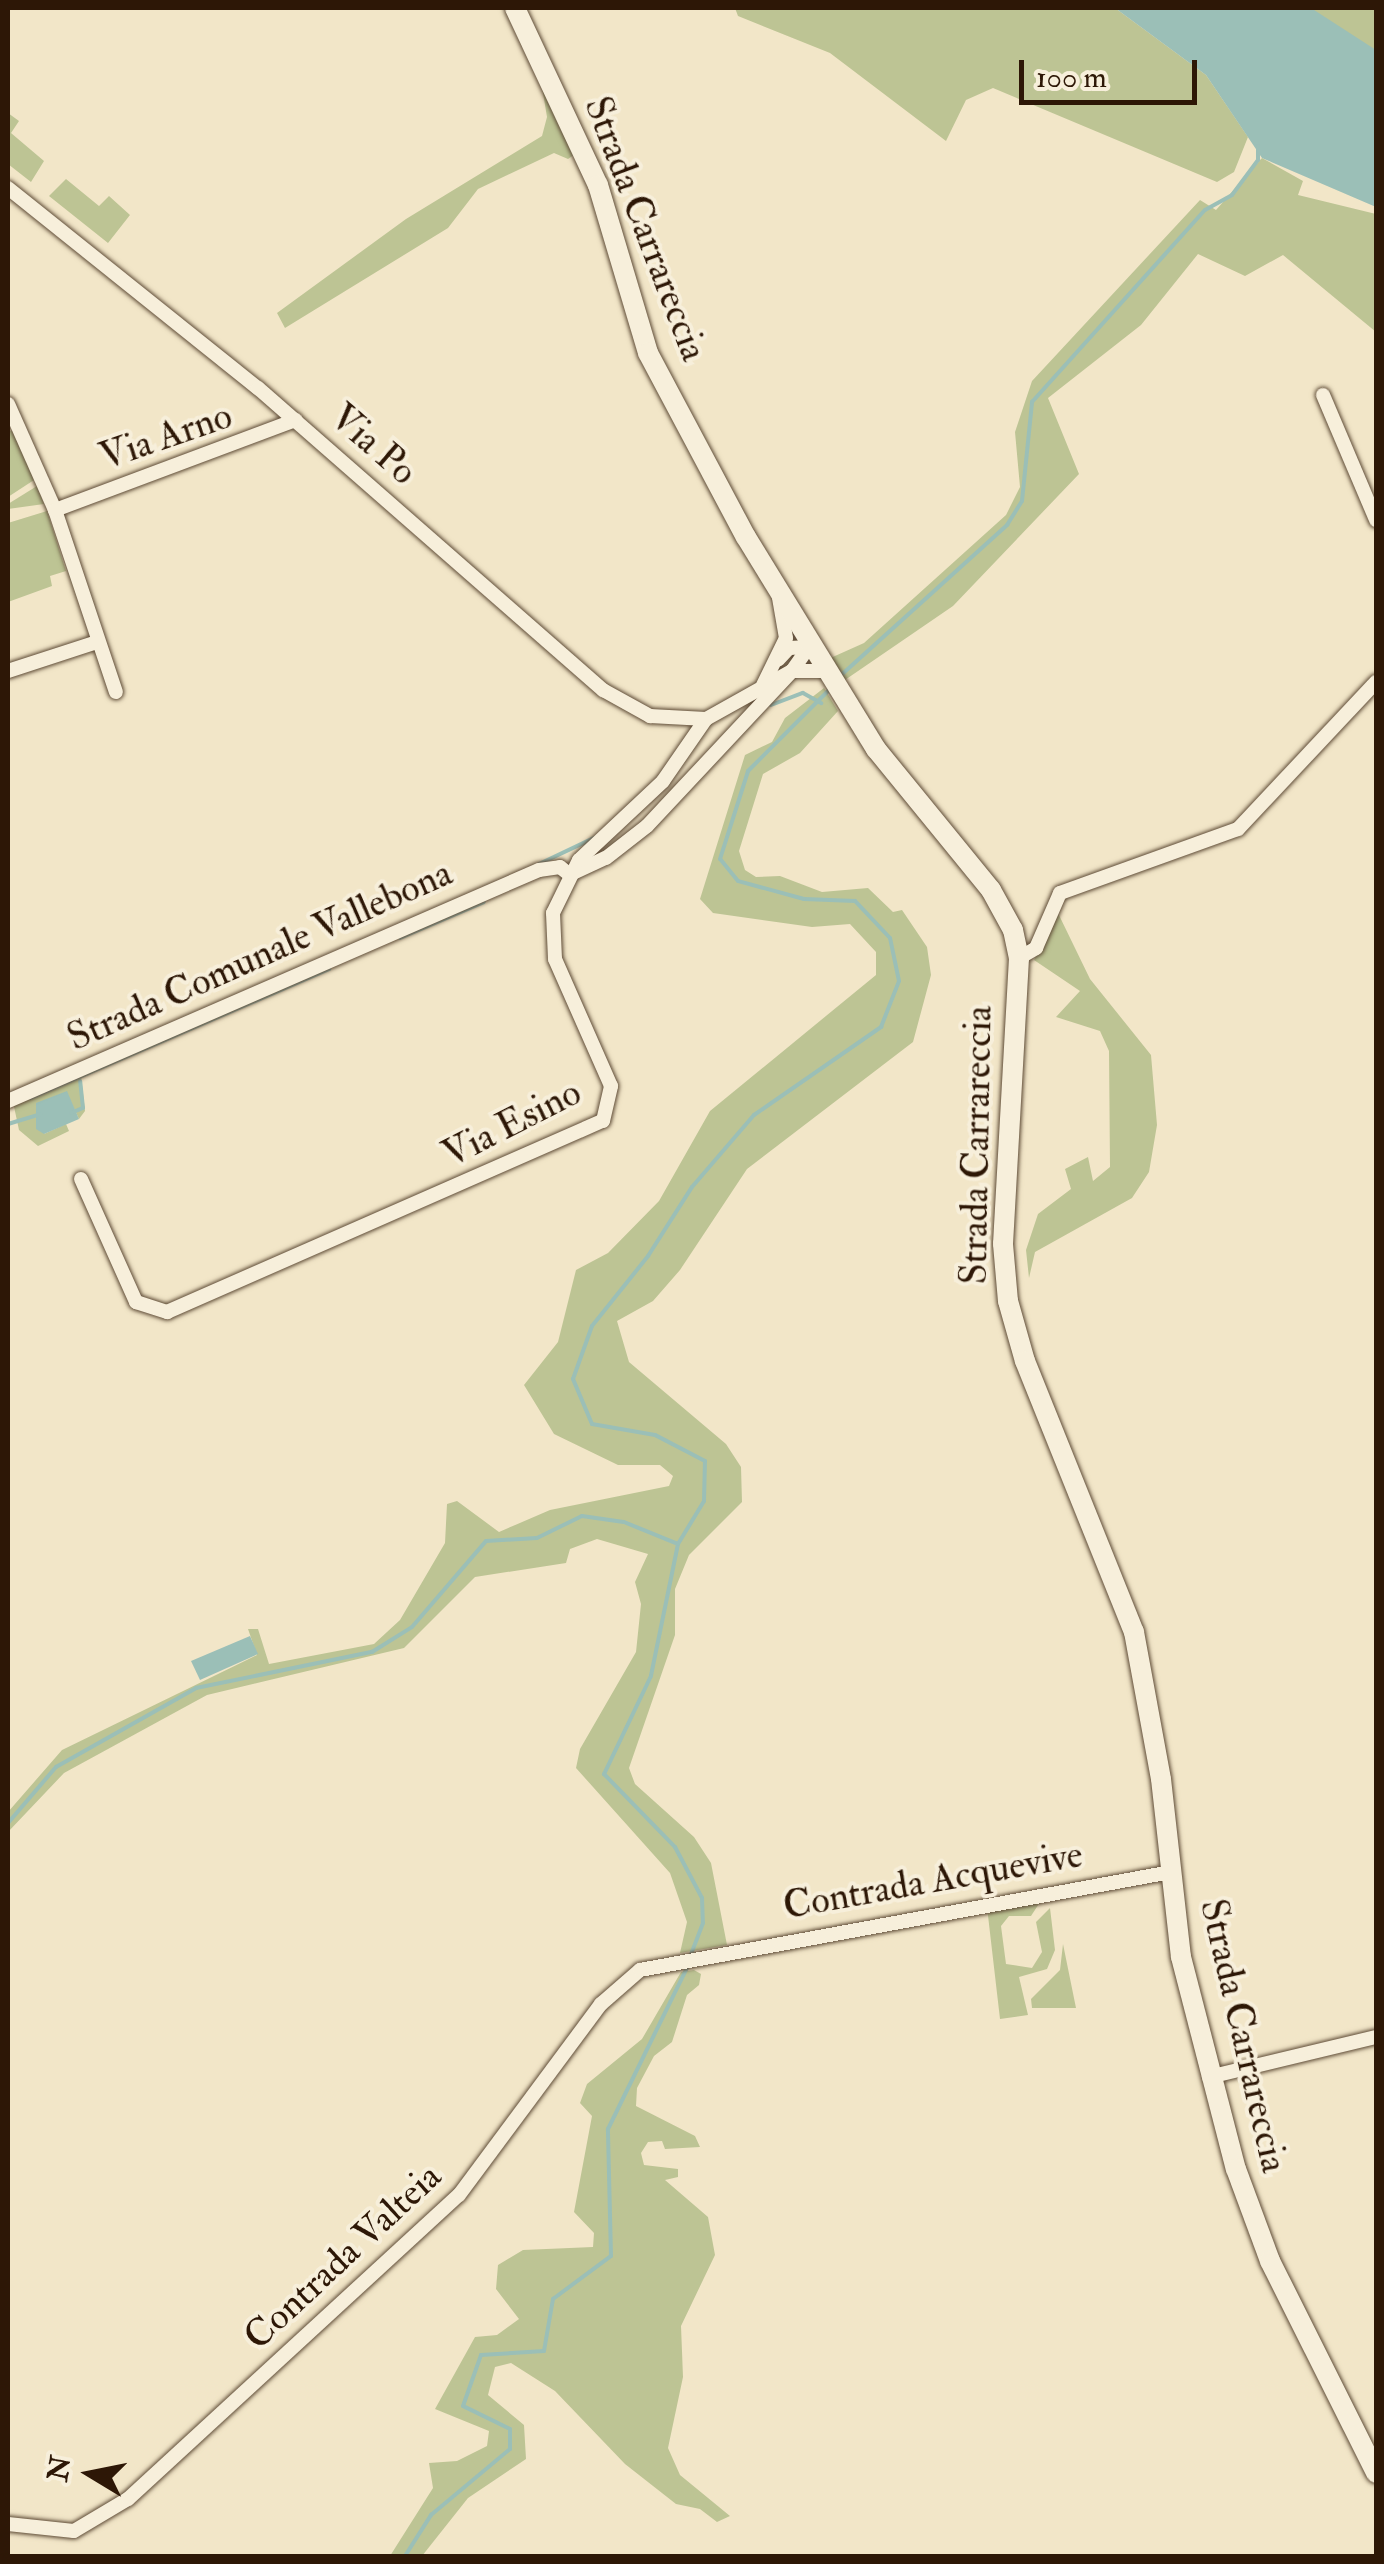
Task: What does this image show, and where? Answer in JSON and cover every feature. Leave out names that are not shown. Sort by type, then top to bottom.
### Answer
[{"type":"main road","name":"Strada Carrareccia","points":[[515,8],[598,185],[648,352],[776,588],[876,750],[1000,902],[1018,958],[1003,1214],[1008,1301],[1025,1362],[1134,1632],[1182,1956],[1209,2076],[1260,2239],[1376,2474]]},
{"type":"street","name":"Via Po","points":[[8,188],[296,420],[603,690],[673,722],[706,719]]},
{"type":"street","points":[[1323,395],[1376,520]]},
{"type":"street","points":[[8,404],[55,510],[116,692]]},
{"type":"street","name":"Via Arno","points":[[55,510],[296,420]]},
{"type":"street","points":[[776,588],[786,630],[778,660]]},
{"type":"street","points":[[8,672],[97,642]]},
{"type":"street","points":[[760,689],[789,648],[809,647]]},
{"type":"street","points":[[570,875],[606,858],[647,826],[792,672],[809,647]]},
{"type":"street","points":[[570,875],[676,764],[706,719],[792,672],[825,672]]},
{"type":"street","points":[[1018,958],[1036,948],[1060,894],[1238,829],[1376,682]]},
{"type":"street","points":[[706,719],[720,727],[722,745]]},
{"type":"street","points":[[673,722],[680,740],[676,764]]},
{"type":"street","name":"Strada Comunale Vallebona","points":[[8,1101],[539,870],[560,867],[570,875]]},
{"type":"street","name":"Via Esino","points":[[82,1179],[136,1302],[168,1312],[596,1126],[608,1115],[611,1086],[551,942],[552,913],[570,875]]},
{"type":"street","name":"Contrada Acquevive","points":[[675,1961],[1171,1872]]},
{"type":"street","name":"Contrada Valteia","points":[[8,2524],[74,2531],[114,2510],[460,2195],[626,1979],[675,1961]]},
{"type":"street","points":[[1209,2076],[1376,2038]]},
{"type":"green space","points":[[735,8],[1115,8],[1206,75],[1248,137],[1234,172],[1217,182],[993,88],[966,100],[946,141],[830,53],[738,16]]},
{"type":"green space","points":[[1307,8],[1376,8],[1376,52]]},
{"type":"green space","points":[[541,81],[578,152],[568,159],[554,153],[478,189],[448,228],[285,328],[277,313],[406,219],[542,136],[547,117]]},
{"type":"green space","points":[[8,113],[19,121],[11,133],[44,161],[31,182],[8,164]]},
{"type":"green space","points":[[1262,158],[1303,181],[1298,195],[1376,214],[1376,332],[1283,255],[1245,276],[1198,254],[1141,325],[1048,398],[1079,474],[953,606],[842,682],[826,660],[864,643],[1006,515],[1020,487],[1015,432],[1032,381],[1200,200],[1216,210]]},
{"type":"green space","points":[[66,179],[99,206],[109,196],[130,215],[108,243],[49,196]]},
{"type":"green space","points":[[13,430],[34,480],[8,497],[8,432]]},
{"type":"green space","points":[[37,486],[44,504],[8,509],[8,504]]},
{"type":"green space","points":[[47,511],[66,571],[50,576],[52,586],[8,602],[8,523]]},
{"type":"green space","points":[[824,688],[838,711],[800,753],[763,774],[739,851],[745,870],[756,877],[780,876],[822,892],[868,888],[893,912],[902,910],[927,947],[931,975],[913,1042],[747,1169],[680,1270],[653,1301],[617,1321],[629,1362],[726,1444],[741,1467],[742,1502],[689,1555],[675,1589],[675,1635],[629,1768],[635,1784],[694,1837],[711,1863],[727,1945],[680,1953],[687,1922],[670,1873],[576,1768],[580,1749],[636,1652],[641,1604],[635,1582],[648,1554],[597,1539],[570,1549],[566,1563],[475,1577],[404,1648],[207,1695],[64,1773],[8,1832],[8,1812],[62,1750],[257,1655],[248,1629],[258,1629],[269,1664],[374,1644],[400,1620],[445,1543],[447,1504],[457,1501],[499,1532],[550,1510],[669,1486],[673,1476],[660,1465],[618,1465],[554,1434],[524,1385],[558,1342],[576,1270],[608,1253],[659,1201],[710,1111],[876,975],[876,952],[850,924],[812,927],[713,913],[700,899],[745,755],[772,742],[785,718]]},
{"type":"green space","points":[[1057,911],[1090,979],[1151,1055],[1157,1125],[1149,1172],[1132,1198],[1035,1252],[1029,1278],[1026,1250],[1038,1214],[1071,1189],[1065,1169],[1088,1157],[1093,1181],[1110,1167],[1109,1051],[1100,1031],[1056,1017],[1080,991],[1034,960]]},
{"type":"green space","points":[[81,1076],[85,1111],[79,1119],[66,1092],[44,1134],[66,1124],[69,1131],[38,1146],[19,1130],[13,1102]]},
{"type":"green space","points":[[1044,1896],[1031,1916],[1009,1916],[1001,1926],[1006,1964],[1032,1968],[1042,1952],[1036,1922],[1050,1908],[1055,1950],[1047,1969],[1019,1977],[1028,2015],[1000,2019],[987,1907]]},
{"type":"green space","points":[[1063,1944],[1076,2008],[1032,2008],[1031,1999],[1060,1970]]},
{"type":"green space","points":[[694,1970],[701,1974],[699,1985],[687,1995],[672,2042],[654,2056],[637,2088],[636,2106],[695,2136],[700,2147],[665,2149],[662,2141],[648,2142],[641,2153],[644,2165],[678,2169],[678,2177],[665,2180],[708,2217],[715,2255],[681,2326],[683,2377],[668,2448],[680,2475],[730,2516],[717,2522],[700,2509],[676,2504],[625,2464],[555,2391],[511,2363],[495,2367],[488,2395],[524,2425],[526,2459],[468,2498],[422,2556],[390,2556],[433,2488],[429,2463],[457,2461],[487,2446],[489,2431],[435,2409],[475,2337],[497,2335],[519,2319],[496,2289],[498,2265],[523,2250],[593,2247],[594,2233],[574,2212],[592,2116],[580,2103],[587,2084],[642,2039],[681,1972]]},
{"type":"water","points":[[1115,8],[1311,8],[1376,50],[1376,207],[1262,158],[1206,75]]},
{"type":"water","points":[[67,1091],[79,1119],[44,1134],[36,1129],[36,1103]]},
{"type":"water","points":[[250,1636],[258,1654],[200,1680],[191,1661]]},
{"type":"waterway","points":[[839,677],[1007,525],[1022,501],[1032,402],[1205,210],[1232,195],[1258,160],[1258,146]]},
{"type":"waterway","points":[[8,1823],[56,1767],[196,1688],[372,1652],[412,1627],[486,1541],[537,1538],[582,1516],[624,1522],[678,1544],[704,1501],[705,1461],[655,1435],[592,1424],[573,1379],[592,1326],[648,1256],[692,1187],[754,1115],[881,1027],[899,981],[890,938],[855,901],[804,899],[738,881],[720,859],[748,771],[831,688]]},
{"type":"waterway","points":[[771,705],[803,693],[821,703]]},
{"type":"waterway","points":[[539,864],[594,838]]},
{"type":"waterway","points":[[400,938],[484,902]]},
{"type":"waterway","points":[[31,1098],[329,969]]},
{"type":"waterway","points":[[71,1113],[83,1108],[80,1081]]},
{"type":"waterway","points":[[8,1124],[41,1114]]},
{"type":"waterway","points":[[678,1544],[651,1676],[604,1774],[675,1847],[702,1898],[703,1923],[690,1957]]},
{"type":"waterway","points":[[405,2556],[431,2515],[510,2449],[510,2429],[463,2406],[481,2355],[544,2351],[553,2299],[611,2256],[608,2129],[688,1966]]}]
